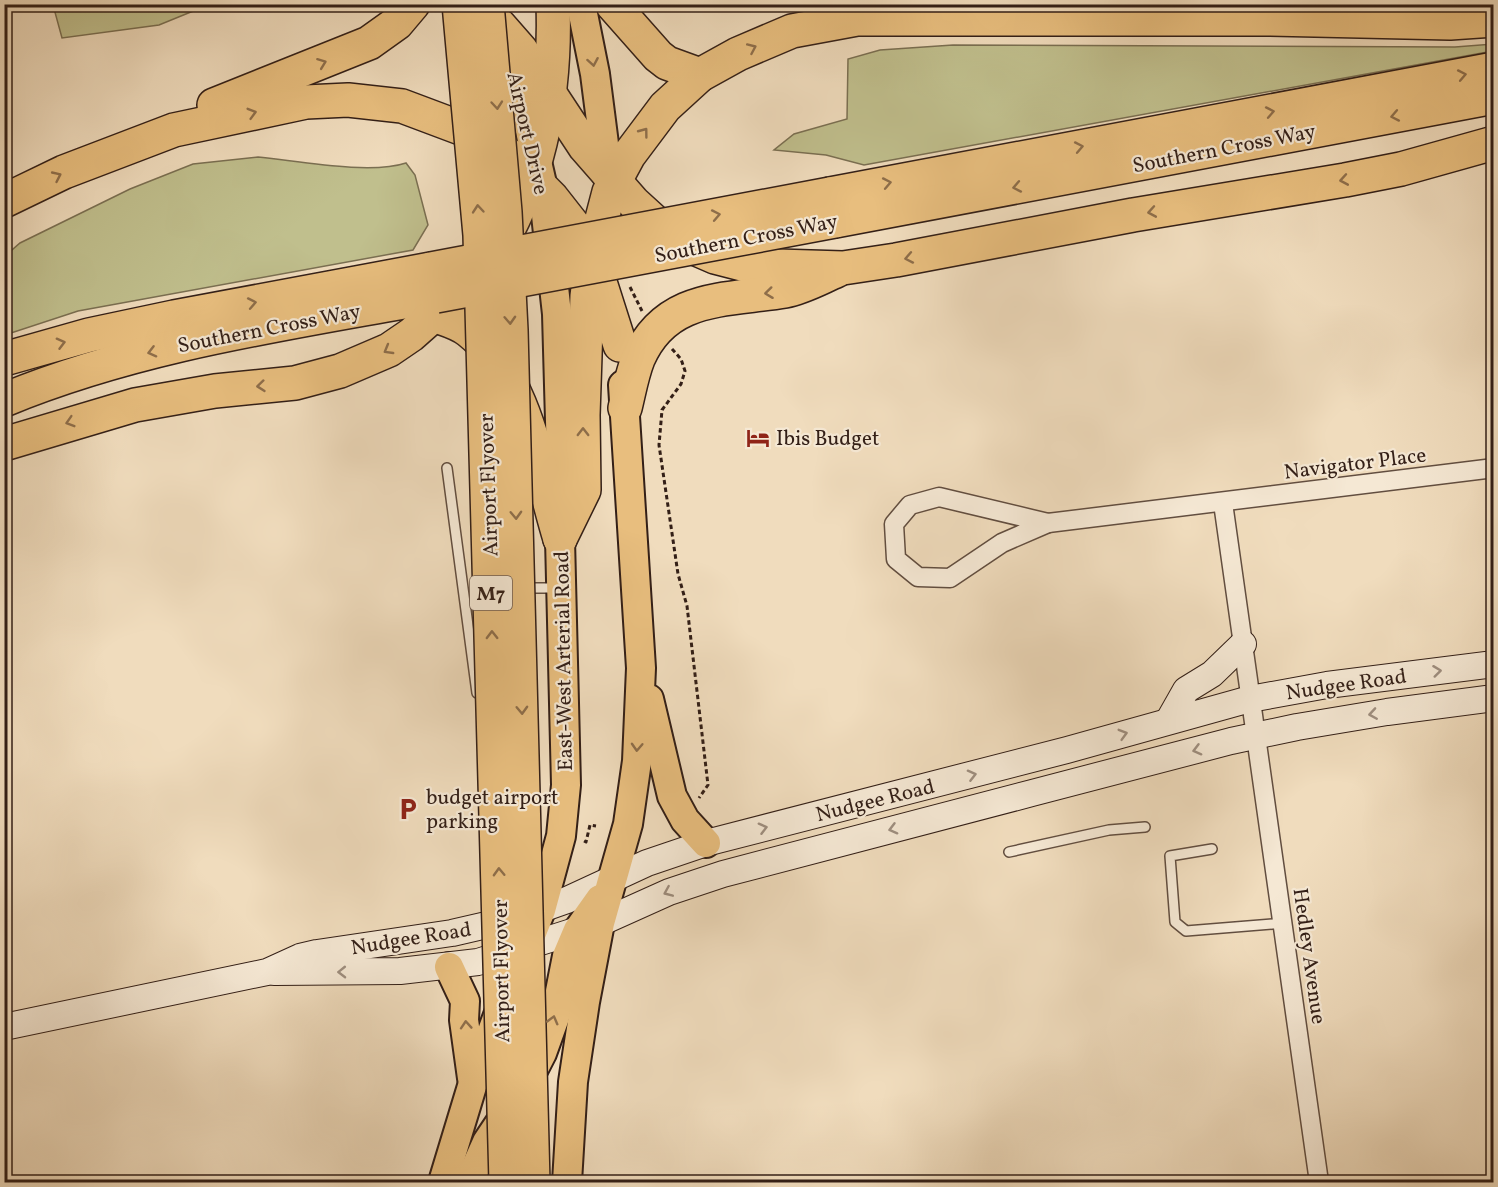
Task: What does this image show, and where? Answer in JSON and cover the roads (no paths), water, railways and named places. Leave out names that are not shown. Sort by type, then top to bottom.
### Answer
[{"type":"highway","points":[[174,130],[219,102],[369,42],[397,23],[413,4]]},
{"type":"highway","name":"Airport Flyover","points":[[459,4],[480,235],[506,1182]]},
{"type":"highway","points":[[4,444],[135,405],[214,391],[295,383],[330,375],[389,350],[436,316],[473,280],[499,247],[537,174],[550,94],[554,4]]},
{"type":"highway","points":[[612,4],[658,56],[667,63],[700,75]]},
{"type":"highway","points":[[493,12],[610,183],[668,234],[715,257],[746,265],[843,268],[1346,180],[1401,169],[1494,143]]},
{"type":"highway","name":"Airport Flyover","points":[[493,12],[510,318],[533,1182]]},
{"type":"highway","points":[[561,539],[584,490],[583,415],[587,296],[603,255],[610,183],[645,130],[700,75],[738,54],[792,31],[857,19],[1269,19],[1450,23],[1494,20]]},
{"type":"highway","name":"Southern Cross Way","points":[[832,208],[1494,69]]},
{"type":"highway","name":"Southern Cross Way","points":[[4,359],[89,335],[330,302],[832,208],[1494,97]]},
{"type":"highway","points":[[4,201],[64,172],[174,130],[297,103],[348,100],[375,102],[420,112],[469,130],[537,174],[574,226],[603,255],[620,345]]},
{"type":"highway","points":[[625,408],[638,359],[657,330],[675,314],[697,304],[787,291],[843,268]]},
{"type":"highway","name":"Southern Cross Way","points":[[4,400],[52,380],[110,362],[185,344],[330,302]]},
{"type":"highway","points":[[436,316],[469,330],[494,358],[507,380],[528,426],[561,539]]},
{"type":"main road","points":[[581,4],[595,74],[610,183]]},
{"type":"main road","name":"Airport Drive","points":[[493,12],[520,87],[552,264]]},
{"type":"main road","name":"East-West Arterial Road","points":[[443,1182],[473,1083],[541,910],[561,836],[566,785],[562,492],[557,314],[552,264]]},
{"type":"main road","points":[[469,1182],[487,1142],[526,1084],[542,1053],[555,1017],[567,956],[589,927],[614,879],[633,790],[641,668],[620,345]]},
{"type":"main road","points":[[1169,720],[1186,690],[1212,674],[1244,644]]},
{"type":"main road","name":"Nudgee Road","points":[[4,1027],[267,972],[308,955],[452,933],[541,910],[647,863],[706,843],[1067,750],[1250,699],[1327,685],[1494,664]]},
{"type":"main road","points":[[641,668],[669,783],[678,810],[706,843]]},
{"type":"main road","name":"Nudgee Road","points":[[267,972],[400,971],[449,967],[526,948],[589,927],[669,892],[723,873],[1254,737],[1387,712],[1494,698]]},
{"type":"main road","points":[[567,1182],[573,1082],[589,927]]},
{"type":"main road","points":[[449,967],[465,1001],[464,1020],[473,1083]]},
{"type":"street","name":"Navigator Place","points":[[1048,523],[939,497],[910,505],[894,524],[896,559],[918,577],[950,578],[1002,543],[1048,523],[1494,468]]},
{"type":"street","points":[[1223,503],[1244,644],[1254,737]]},
{"type":"street","name":"Hedley Avenue","points":[[1254,737],[1284,923],[1318,1182]]},
{"type":"lane","points":[[447,468],[479,706]]},
{"type":"lane","points":[[507,588],[563,588]]},
{"type":"lane","points":[[463,590],[496,589]]},
{"type":"lane","points":[[484,741],[493,811]]},
{"type":"lane","points":[[1009,852],[1110,830],[1145,827]]},
{"type":"lane","points":[[1212,849],[1170,856],[1175,922],[1186,931],[1284,923]]},
{"type":"place","name":"Ibis Budget","points":[[758,438]]},
{"type":"place","name":"budget airport parking","points":[[408,809]]}]
